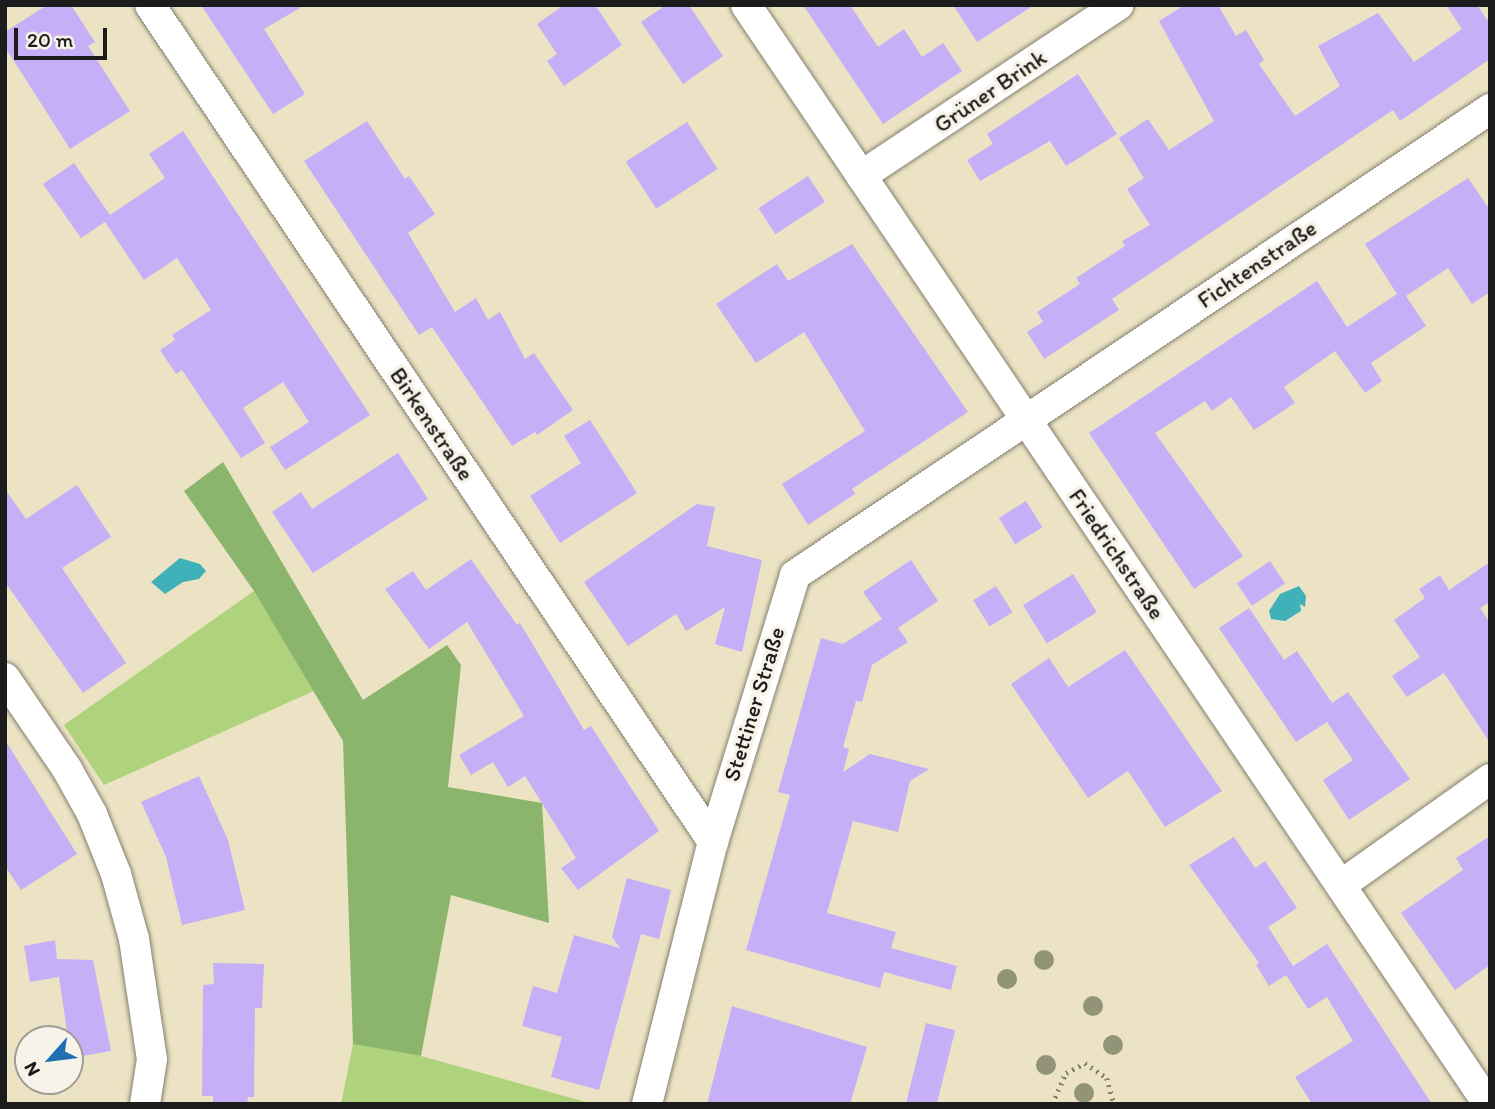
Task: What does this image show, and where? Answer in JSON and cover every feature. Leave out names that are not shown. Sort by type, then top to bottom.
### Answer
[{"type":"street","name":"Birkenstraße","points":[[150,5],[713,842]]},
{"type":"street","name":"Friedrichstraße","points":[[746,5],[1488,1104]]},
{"type":"street","name":"Grüner Brink","points":[[861,176],[1118,5]]},
{"type":"street","name":"Fichtenstraße","points":[[1025,419],[1490,109]]},
{"type":"street","name":"Stettiner Straße","points":[[647,1104],[713,842],[795,575],[1025,419]]},
{"type":"street","points":[[5,678],[74,780],[116,874],[134,939],[152,1059],[145,1104]]},
{"type":"street","points":[[1341,884],[1490,779]]},
{"type":"path","points":[[1052,1104],[1066,1073],[1085,1063],[1107,1078],[1114,1104]]},
{"type":"green space","points":[[223,462],[363,700],[447,645],[461,665],[448,787],[542,803],[549,923],[451,895],[421,1056],[353,1044],[343,741],[254,591],[184,491]]},
{"type":"green space","points":[[254,591],[314,691],[104,785],[64,725]]},
{"type":"green space","points":[[353,1044],[421,1056],[593,1104],[341,1104]]},
{"type":"water","points":[[180,558],[200,564],[206,571],[199,579],[183,582],[165,594],[151,582]]},
{"type":"water","points":[[1299,586],[1306,596],[1305,607],[1300,604],[1301,611],[1285,621],[1271,619],[1269,611],[1280,594]]},
{"type":"building","points":[[47,5],[71,5],[95,42],[88,46],[130,111],[70,149],[5,47],[5,32]]},
{"type":"building","points":[[201,5],[305,5],[264,29],[305,94],[273,114]]},
{"type":"building","points":[[564,5],[595,5],[622,45],[564,86],[547,61],[557,54],[537,24]]},
{"type":"building","points":[[666,5],[689,5],[723,56],[683,84],[641,22]]},
{"type":"building","points":[[803,5],[850,5],[878,47],[904,29],[922,57],[943,43],[962,71],[883,124]]},
{"type":"building","points":[[953,5],[1034,5],[977,42]]},
{"type":"building","points":[[1185,5],[1218,5],[1236,36],[1246,30],[1264,60],[1259,64],[1295,116],[1340,86],[1318,46],[1378,13],[1414,62],[1462,29],[1446,5],[1477,5],[1490,24],[1490,59],[1400,121],[1393,110],[1112,299],[1119,310],[1044,359],[1027,332],[1043,322],[1037,312],[1080,284],[1076,278],[1125,246],[1122,241],[1150,225],[1127,189],[1144,178],[1119,138],[1148,119],[1169,150],[1214,121],[1159,21]]},
{"type":"building","points":[[1078,74],[1117,134],[1066,166],[1050,141],[980,181],[967,160],[993,144],[987,134]]},
{"type":"building","points":[[367,121],[405,179],[409,176],[435,214],[408,233],[455,312],[476,298],[488,320],[500,312],[525,359],[534,353],[573,410],[537,435],[535,432],[512,446],[432,327],[419,335],[304,161]]},
{"type":"building","points":[[687,122],[717,169],[656,209],[626,162]]},
{"type":"building","points":[[183,131],[370,415],[285,470],[270,447],[309,422],[283,382],[243,408],[265,443],[241,458],[182,370],[176,374],[160,350],[175,340],[172,335],[211,310],[177,258],[144,280],[105,222],[81,238],[43,184],[74,163],[110,215],[165,178],[149,154]]},
{"type":"building","points":[[808,176],[825,202],[775,234],[759,208]]},
{"type":"building","points":[[1468,178],[1490,210],[1490,292],[1472,304],[1448,268],[1406,296],[1426,326],[1371,363],[1382,381],[1365,393],[1335,351],[1284,387],[1295,403],[1254,430],[1231,397],[1212,411],[1205,401],[1155,433],[1243,556],[1194,589],[1089,433],[1317,281],[1347,327],[1397,294],[1365,244]]},
{"type":"building","points":[[852,244],[968,412],[852,489],[855,494],[808,525],[782,484],[865,431],[804,332],[756,363],[716,304],[777,264],[788,281]]},
{"type":"building","points":[[590,420],[637,493],[560,543],[530,496],[581,463],[564,436]]},
{"type":"building","points":[[398,453],[428,499],[313,573],[272,512],[301,492],[312,509]]},
{"type":"building","points":[[77,485],[111,537],[62,568],[126,663],[83,693],[5,582],[5,489],[26,519]]},
{"type":"building","points":[[1026,501],[1042,527],[1015,544],[999,518]]},
{"type":"building","points":[[697,504],[715,507],[707,546],[762,560],[742,652],[715,644],[725,607],[686,631],[676,614],[628,646],[584,582]]},
{"type":"building","points":[[471,559],[517,625],[520,623],[584,730],[591,726],[659,831],[578,890],[561,868],[576,858],[525,776],[508,787],[493,762],[471,775],[459,755],[524,716],[467,622],[429,649],[385,589],[413,571],[426,590]]},
{"type":"building","points":[[911,560],[938,601],[898,628],[908,642],[872,665],[862,702],[856,701],[843,747],[849,749],[843,772],[870,754],[929,769],[910,781],[898,832],[853,821],[827,913],[896,932],[891,948],[957,966],[951,990],[884,972],[880,988],[746,950],[790,795],[778,792],[821,638],[843,644],[882,619],[863,592]]},
{"type":"building","points":[[1270,561],[1285,583],[1252,606],[1237,583]]},
{"type":"building","points":[[1490,562],[1490,602],[1480,608],[1490,623],[1490,743],[1444,673],[1407,697],[1392,676],[1420,657],[1394,620],[1425,598],[1419,589],[1440,575],[1449,590]]},
{"type":"building","points":[[1073,574],[1097,612],[1047,643],[1023,605]]},
{"type":"building","points":[[996,586],[1012,612],[990,627],[973,600]]},
{"type":"building","points":[[1249,608],[1284,660],[1297,651],[1332,703],[1348,692],[1410,779],[1349,820],[1323,780],[1353,760],[1327,722],[1296,742],[1219,628]]},
{"type":"building","points":[[1125,650],[1222,791],[1165,827],[1128,771],[1088,798],[1011,684],[1049,658],[1068,687]]},
{"type":"building","points":[[5,740],[77,854],[21,890],[5,866]]},
{"type":"building","points":[[199,776],[228,840],[245,910],[182,925],[166,857],[141,802]]},
{"type":"building","points":[[1490,836],[1490,965],[1455,990],[1401,913],[1463,870],[1456,858]]},
{"type":"building","points":[[1234,837],[1255,868],[1265,861],[1297,908],[1268,927],[1293,966],[1327,944],[1432,1104],[1312,1104],[1295,1077],[1353,1041],[1327,997],[1308,1009],[1286,975],[1269,986],[1256,965],[1259,963],[1189,865]]},
{"type":"building","points":[[627,878],[671,890],[659,939],[641,934],[599,1090],[551,1077],[562,1037],[522,1026],[533,986],[557,993],[574,935],[620,948],[612,937]]},
{"type":"building","points":[[55,940],[57,959],[93,960],[111,1051],[84,1056],[84,1025],[66,1025],[59,977],[30,982],[24,946]]},
{"type":"building","points":[[213,963],[264,964],[262,1008],[255,1008],[254,1097],[248,1097],[247,1104],[213,1104],[213,1096],[202,1096],[203,985],[214,984]]},
{"type":"building","points":[[732,1006],[867,1047],[850,1104],[707,1104]]},
{"type":"building","points":[[926,1023],[955,1030],[937,1104],[906,1104]]}]
